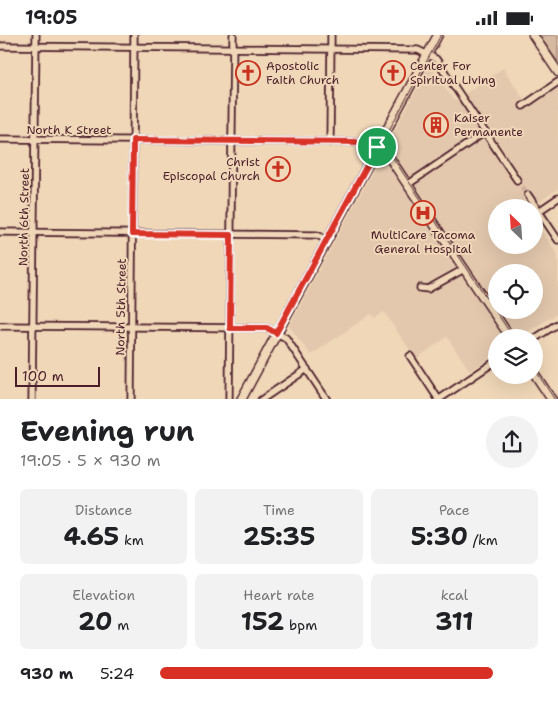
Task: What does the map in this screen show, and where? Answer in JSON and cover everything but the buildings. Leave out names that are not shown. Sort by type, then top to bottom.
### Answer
[{"type":"main road","points":[[241,399],[438,35]]},
{"type":"main road","points":[[533,35],[558,72]]},
{"type":"main road","points":[[377,147],[385,151],[505,329]]},
{"type":"main road","points":[[542,384],[552,399]]},
{"type":"street","name":"North 6th Street","points":[[32,399],[36,35]]},
{"type":"street","name":"North 5th Street","points":[[131,399],[134,35]]},
{"type":"street","points":[[229,399],[233,35]]},
{"type":"street","points":[[330,142],[331,35]]},
{"type":"street","points":[[0,45],[416,49],[428,53],[436,59],[517,179]]},
{"type":"street","points":[[523,106],[558,82]]},
{"type":"street","points":[[407,185],[485,132]]},
{"type":"street","name":"North K Street","points":[[0,139],[367,142],[377,147]]},
{"type":"street","points":[[528,195],[531,199]]},
{"type":"street","points":[[543,208],[558,198]]},
{"type":"street","points":[[543,217],[558,240]]},
{"type":"street","points":[[0,232],[318,235],[327,240]]},
{"type":"street","points":[[420,288],[428,289],[464,269]]},
{"type":"street","points":[[0,325],[267,328],[286,338],[327,399]]},
{"type":"street","points":[[543,334],[557,325]]},
{"type":"street","points":[[410,356],[439,399],[488,366]]},
{"type":"street","points":[[261,399],[306,369]]},
{"type":"shaded area","points":[[539,35],[558,35],[558,62]]},
{"type":"shaded area","name":"MultiCare Tacoma General Hospital","points":[[430,65],[454,101],[503,68],[529,107],[558,88],[558,189],[543,199],[488,199],[488,254],[543,254],[543,232],[558,255],[558,313],[532,329],[488,329],[488,359],[470,371],[447,337],[416,359],[384,312],[374,318],[371,314],[311,355],[289,326]]},
{"type":"tunnel","points":[[517,180],[528,195]]},
{"type":"tram line","points":[[441,35],[388,132],[387,144],[389,152],[508,329]]},
{"type":"tram line","points":[[543,382],[554,399]]},
{"type":"place","name":"Apostolic Faith Church","points":[[248,73]]},
{"type":"place","name":"Center For Spiritual Living","points":[[393,73]]},
{"type":"place","name":"Kaiser Permanente","points":[[436,125]]},
{"type":"place","name":"Christ Episcopal Church","points":[[278,169]]},
{"type":"place","name":"MultiCare Tacoma General Hospital","points":[[423,213]]},
{"type":"route","points":[[133,140],[367,142],[377,147],[276,333],[267,328],[230,328],[231,235],[132,234],[133,140]]}]
